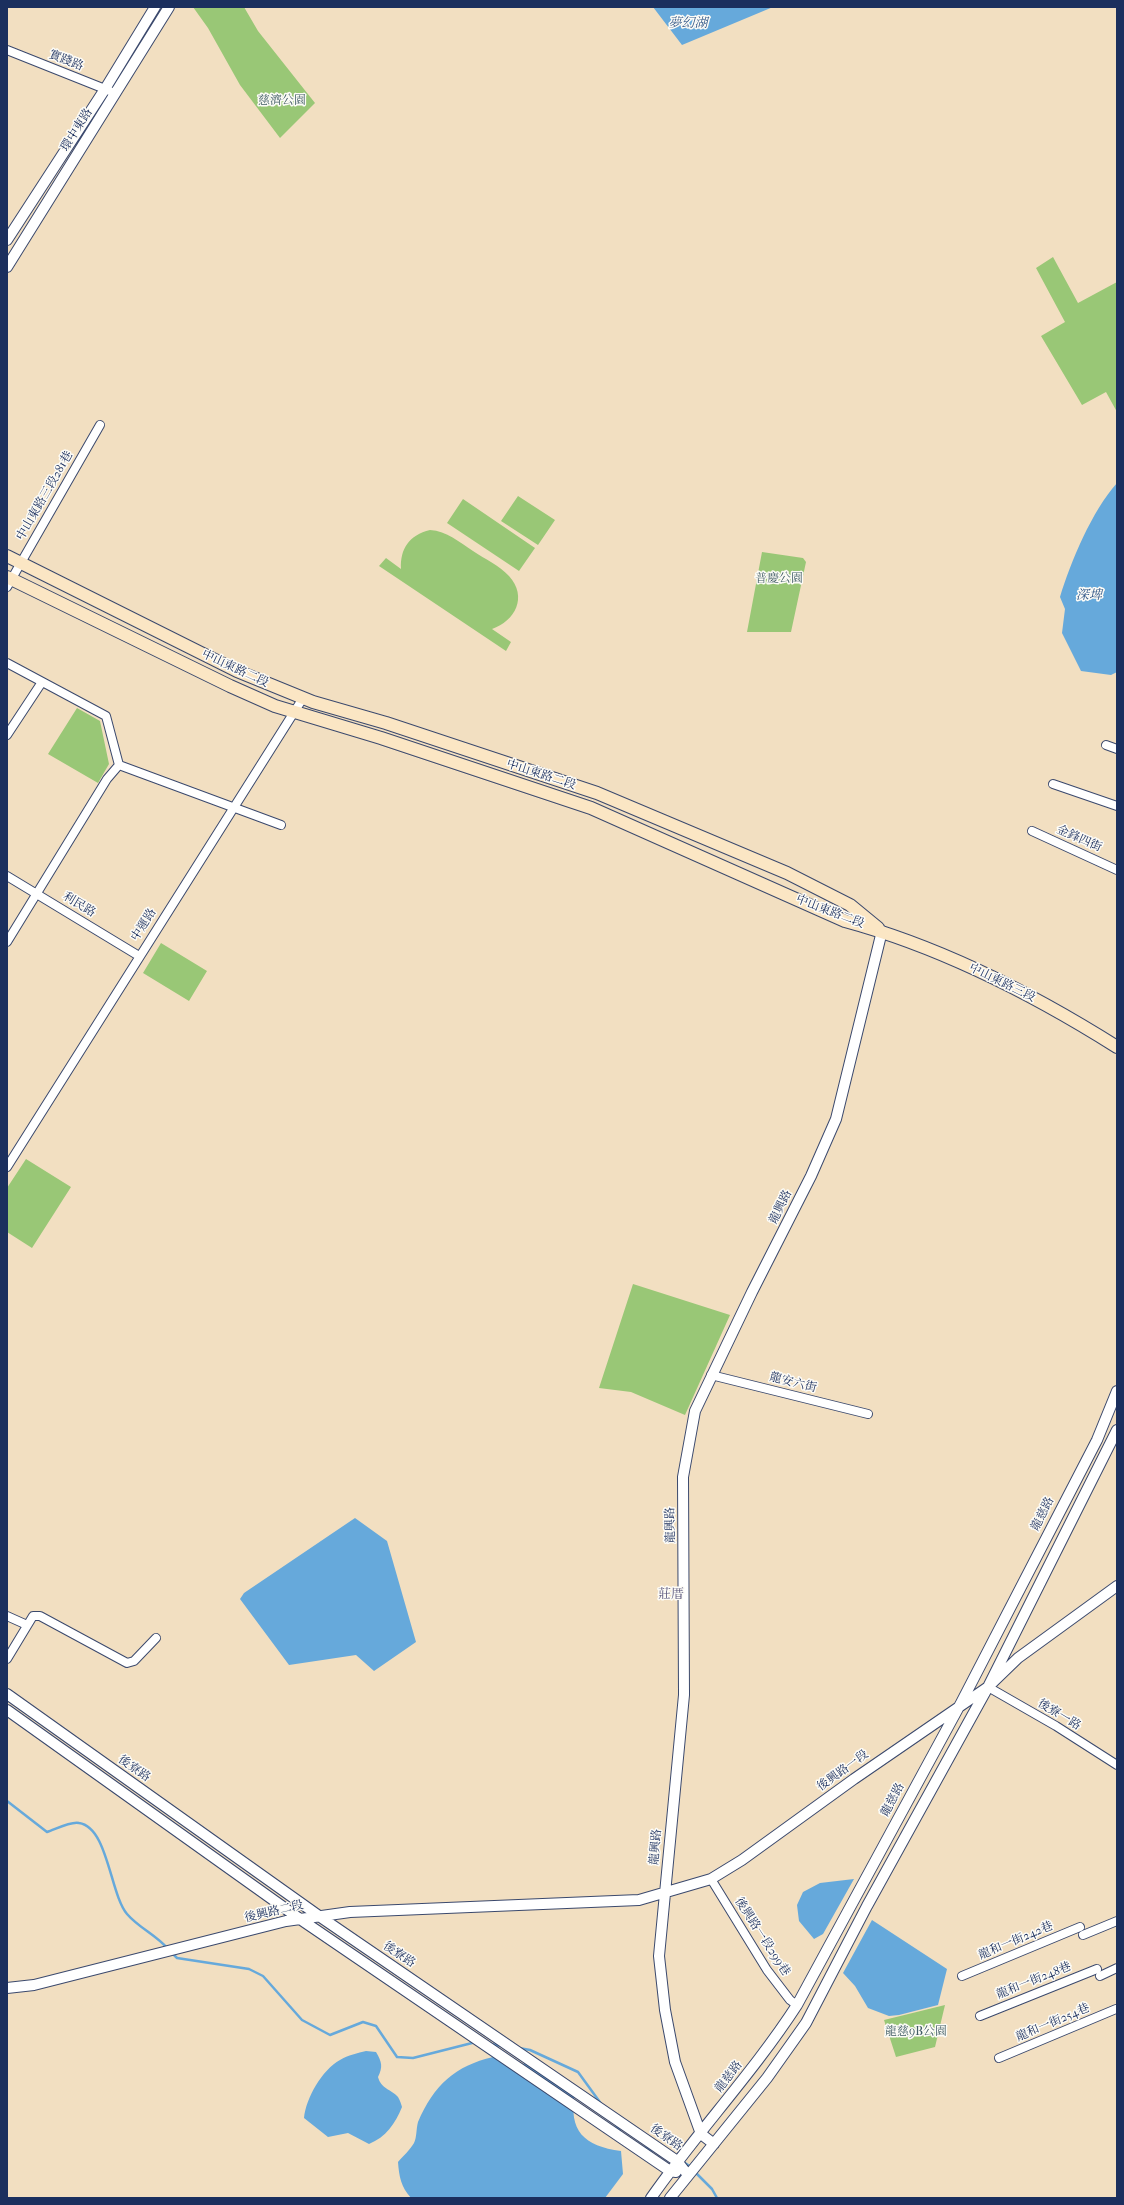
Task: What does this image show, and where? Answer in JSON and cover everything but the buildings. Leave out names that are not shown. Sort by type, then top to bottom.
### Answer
[{"type":"main road","name":"中山東路二段","points":[[7,556],[237,671],[303,698],[386,723],[597,793],[787,874],[850,905],[882,931]]},
{"type":"main road","name":"中山東路二段","points":[[9,581],[230,686],[294,713],[381,738],[591,808],[845,921],[882,931]]},
{"type":"main road","name":"中山東路三段","points":[[882,931],[982,972],[1063,1013],[1117,1047]]},
{"type":"street","name":"環中東路","points":[[7,240],[105,89],[155,7]]},
{"type":"street","name":"環中東路","points":[[7,267],[170,7]]},
{"type":"street","name":"實踐路","points":[[7,50],[116,93]]},
{"type":"street","name":"中山東路三段281巷","points":[[9,581],[100,425]]},
{"type":"street","points":[[7,663],[106,716],[118,765]]},
{"type":"street","points":[[7,735],[42,682]]},
{"type":"street","name":"中運路","points":[[7,1167],[232,808],[303,698]]},
{"type":"street","points":[[1106,745],[1117,749]]},
{"type":"street","points":[[118,765],[281,825]]},
{"type":"street","points":[[7,942],[38,894],[107,778],[118,765]]},
{"type":"street","points":[[1053,784],[1117,806]]},
{"type":"street","name":"金鋒四街","points":[[1032,831],[1117,870]]},
{"type":"street","name":"利民路","points":[[7,876],[139,956]]},
{"type":"street","name":"龍興路","points":[[701,2134],[675,2062],[665,2010],[659,1956],[684,1696],[683,1477],[695,1411],[711,1375],[811,1176],[836,1119],[882,931]]},
{"type":"street","name":"龍安六街","points":[[711,1375],[868,1414]]},
{"type":"street","name":"龍慈路","points":[[651,2198],[670,2171],[701,2134],[779,2033],[797,2005],[961,1704],[1097,1440],[1117,1391]]},
{"type":"street","points":[[670,2198],[767,2078],[806,2023],[867,1906],[988,1687],[1117,1430]]},
{"type":"street","name":"後興路一段","points":[[552,1905],[639,1900],[665,1894],[712,1879],[742,1860],[961,1704],[988,1687],[1018,1658],[1117,1586]]},
{"type":"street","points":[[7,1616],[27,1626]]},
{"type":"street","points":[[7,1659],[33,1616],[40,1616],[126,1663],[134,1661],[156,1638]]},
{"type":"street","name":"後寮一路","points":[[988,1687],[1056,1726],[1117,1765]]},
{"type":"street","name":"後寮路","points":[[7,1694],[319,1916],[678,2161],[688,2175]]},
{"type":"street","name":"後寮路","points":[[7,1710],[300,1919],[670,2171],[688,2175]]},
{"type":"street","name":"後興路一段299巷","points":[[712,1879],[767,1970],[790,2000],[797,2005]]},
{"type":"street","name":"後興路二段","points":[[7,1988],[34,1985],[300,1919],[319,1916],[350,1912],[552,1905]]},
{"type":"street","name":"龍和一街242巷","points":[[962,1976],[1081,1931],[1117,1921]]},
{"type":"street","name":"龍和一街248巷","points":[[980,2016],[1098,1972],[1117,1968]]},
{"type":"street","name":"龍和一街254巷","points":[[999,2058],[1116,2009]]},
{"type":"street","points":[[701,2134],[714,2144]]},
{"type":"green space","name":"慈濟公園","points":[[193,7],[244,7],[258,31],[315,103],[280,138],[240,85],[208,28]]},
{"type":"green space","points":[[1053,257],[1078,303],[1117,282],[1117,412],[1106,392],[1082,405],[1041,336],[1065,322],[1036,268]]},
{"type":"green space","points":[[518,496],[555,520],[538,545],[501,521]]},
{"type":"green space","points":[[463,499],[535,548],[519,571],[447,523]]},
{"type":"green space","points":[[430,530],[442,532],[458,541],[501,569],[515,584],[518,592],[516,607],[507,620],[492,629],[511,642],[506,651],[379,566],[386,558],[401,569],[402,555],[407,544],[416,535]]},
{"type":"green space","name":"普慶公園","points":[[762,552],[803,558],[806,562],[791,632],[747,632]]},
{"type":"green space","points":[[77,708],[100,721],[109,764],[98,783],[48,754]]},
{"type":"green space","points":[[161,943],[207,971],[189,1001],[143,973]]},
{"type":"green space","points":[[26,1159],[71,1187],[32,1248],[7,1232],[7,1188]]},
{"type":"green space","points":[[633,1284],[730,1315],[685,1415],[631,1392],[599,1388]]},
{"type":"green space","name":"龍慈9B公園","points":[[945,2005],[935,2047],[896,2057],[884,2020]]},
{"type":"water","name":"夢幻湖","points":[[653,7],[773,7],[682,45]]},
{"type":"water","name":"深埤","points":[[1117,483],[1117,672],[1111,675],[1081,671],[1062,633],[1065,609],[1060,597],[1083,537],[1099,508]]},
{"type":"water","points":[[355,1518],[387,1541],[416,1642],[374,1671],[356,1655],[289,1665],[240,1599],[244,1593]]},
{"type":"water","points":[[854,1879],[823,1934],[814,1939],[799,1921],[797,1905],[803,1892],[820,1883]]},
{"type":"water","points":[[872,1920],[947,1969],[938,2005],[899,2015],[889,2016],[868,2008],[855,1986],[843,1973]]},
{"type":"water","points":[[366,2051],[376,2052],[381,2062],[381,2070],[378,2077],[379,2081],[398,2097],[402,2107],[393,2124],[385,2134],[369,2144],[348,2133],[328,2137],[304,2118],[308,2102],[316,2085],[327,2070],[346,2057]]},
{"type":"water","points":[[493,2057],[518,2064],[538,2063],[575,2093],[573,2106],[574,2117],[577,2127],[582,2134],[588,2140],[597,2145],[608,2149],[621,2151],[623,2174],[605,2198],[411,2198],[401,2181],[398,2162],[414,2143],[418,2122],[424,2109],[447,2079],[468,2066]]},
{"type":"waterway","points":[[7,1801],[47,1832],[68,1824],[76,1823],[89,1827],[96,1836],[108,1862],[121,1905],[127,1914],[167,1948]]},
{"type":"waterway","points":[[172,1953],[177,1958],[249,1969],[263,1976],[302,2020],[330,2035],[363,2022],[376,2026],[397,2057],[413,2058],[476,2042]]},
{"type":"waterway","points":[[491,2044],[502,2046]]},
{"type":"waterway","points":[[519,2048],[530,2050],[578,2072],[602,2105]]},
{"type":"waterway","points":[[614,2122],[620,2131]]},
{"type":"waterway","points":[[642,2147],[655,2151]]},
{"type":"waterway","points":[[682,2161],[691,2167]]},
{"type":"waterway","points":[[694,2171],[712,2189],[717,2198]]},
{"type":"district","name":"莊厝","points":[[671,1595]]}]
